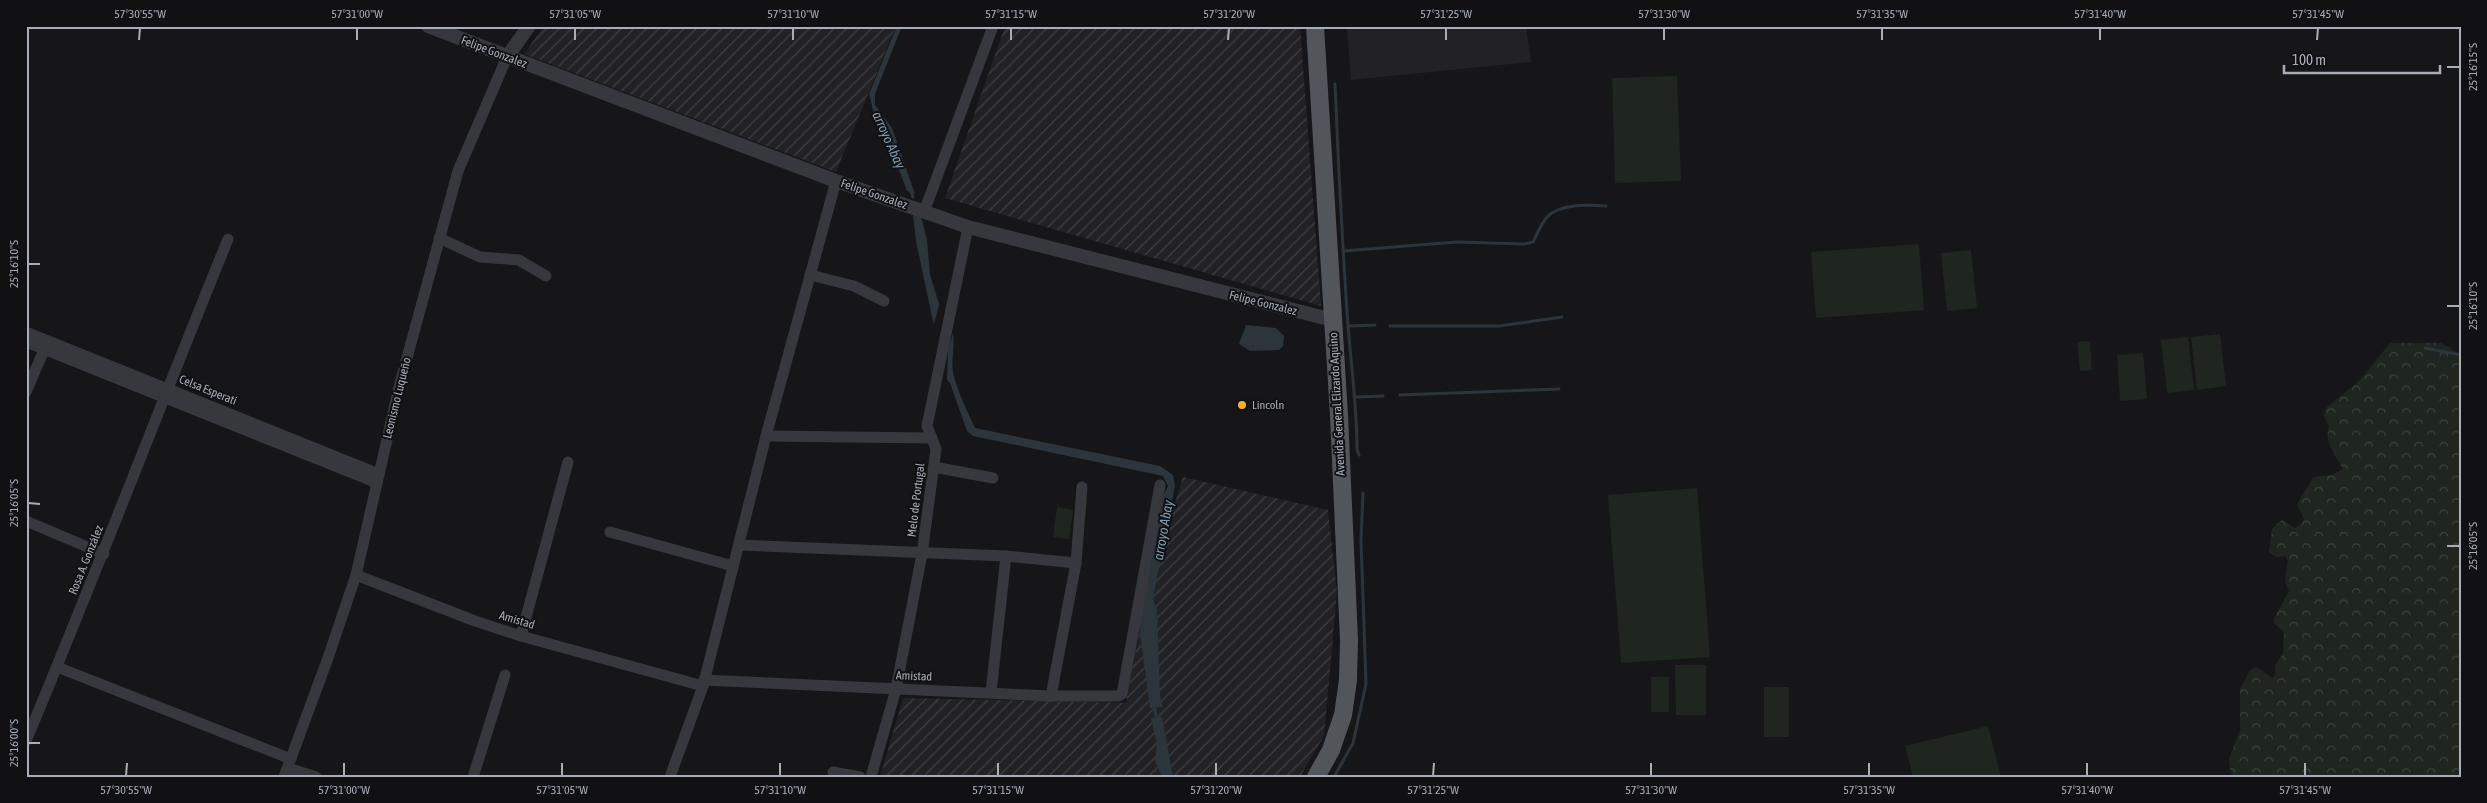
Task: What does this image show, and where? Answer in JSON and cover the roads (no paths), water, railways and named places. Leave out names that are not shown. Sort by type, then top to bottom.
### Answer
[{"type":"main road","name":"Avenida General Elizardo Aquino","points":[[1315,26],[1333,320],[1349,640],[1348,680],[1343,715],[1331,750],[1316,777]]},
{"type":"street","name":"Felipe Gonzalez","points":[[428,26],[507,58],[836,181],[968,227],[1333,320]]},
{"type":"street","name":"Leonismo Luqueño","points":[[287,768],[328,658],[356,575],[378,478],[458,171],[507,58],[529,26]]},
{"type":"street","points":[[924,212],[993,26]]},
{"type":"street","points":[[670,777],[703,683],[766,436],[836,181]]},
{"type":"street","name":"Melo de Portugal","points":[[871,777],[896,689],[922,554],[936,448],[927,426],[968,227]]},
{"type":"street","points":[[440,238],[480,257],[519,260],[546,276]]},
{"type":"street","name":"Rosa A. González","points":[[26,741],[104,554],[165,393],[228,239]]},
{"type":"street","points":[[810,275],[854,286],[884,301]]},
{"type":"street","name":"Celsa Esperati","points":[[26,332],[46,345],[378,478]]},
{"type":"street","name":"Celsa Esperati","points":[[26,342],[46,345]]},
{"type":"street","points":[[26,392],[46,345]]},
{"type":"street","points":[[766,436],[932,438]]},
{"type":"street","points":[[521,636],[568,462]]},
{"type":"street","points":[[934,467],[993,478]]},
{"type":"street","name":"Amistad","points":[[356,575],[476,621],[521,636],[703,683],[991,692],[1051,696],[1116,696],[1122,694],[1160,484]]},
{"type":"street","points":[[1051,696],[1076,563],[1082,487]]},
{"type":"street","points":[[26,521],[104,554]]},
{"type":"street","points":[[610,532],[733,566]]},
{"type":"street","points":[[738,546],[1006,556],[1076,563]]},
{"type":"street","points":[[991,692],[1006,556]]},
{"type":"street","points":[[57,667],[287,768],[316,777]]},
{"type":"street","points":[[473,777],[505,675]]},
{"type":"street","points":[[833,772],[860,777]]},
{"type":"water","points":[[897,26],[902,26],[875,94],[875,105],[892,128],[915,194],[907,191],[887,138],[873,110],[869,94]]},
{"type":"water","points":[[913,214],[921,216],[927,240],[930,275],[942,313],[934,326],[916,241]]},
{"type":"water","points":[[1246,325],[1276,328],[1284,336],[1283,346],[1279,350],[1250,351],[1239,344]]},
{"type":"water","points":[[953,333],[953,372],[975,428],[1160,466],[1173,475],[1175,486],[1153,598],[1157,611],[1160,696],[1163,707],[1150,708],[1139,626],[1164,494],[1168,486],[1163,476],[973,436],[967,431],[950,383],[947,380],[948,350]]},
{"type":"water","points":[[1162,717],[1173,777],[1162,777],[1155,760],[1157,744],[1151,718]]},
{"type":"waterway","points":[[1335,84],[1347,312],[1359,455]]},
{"type":"waterway","name":"arroyo Abay","points":[[910,188],[913,197]]},
{"type":"waterway","points":[[1343,251],[1457,242],[1524,244],[1533,242],[1547,217],[1559,209],[1575,206],[1606,206]]},
{"type":"waterway","points":[[1390,326],[1499,326],[1562,317]]},
{"type":"waterway","points":[[1348,326],[1375,325]]},
{"type":"waterway","points":[[2425,348],[2461,355]]},
{"type":"waterway","points":[[1400,395],[1559,389]]},
{"type":"waterway","points":[[1356,397],[1383,396]]},
{"type":"waterway","points":[[1334,777],[1353,743],[1366,684],[1361,540],[1363,493]]},
{"type":"waterway","name":"arroyo Abay","points":[[1154,704],[1157,720]]},
{"type":"place","name":"Lincoln","points":[[1242,405]]}]
